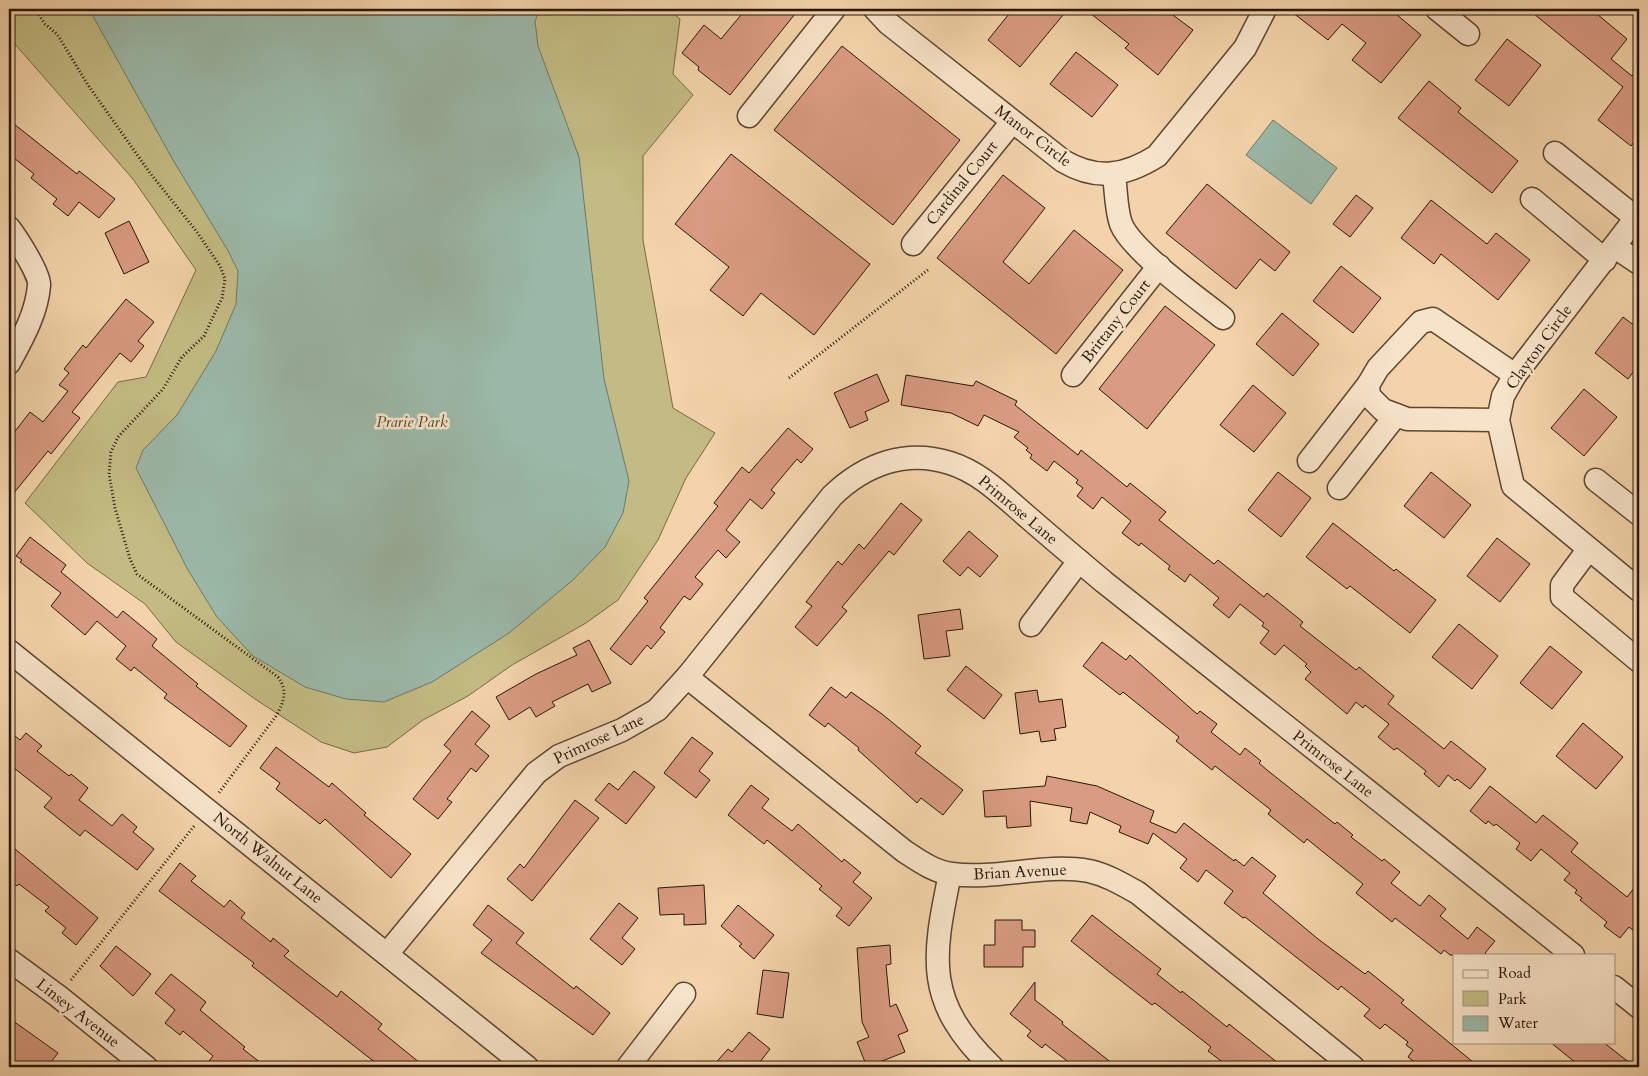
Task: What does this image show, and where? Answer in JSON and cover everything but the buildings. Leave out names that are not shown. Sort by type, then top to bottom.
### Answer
[{"type":"street","points":[[749,116],[834,9]]},
{"type":"street","name":"Manor Circle","points":[[875,9],[888,23],[1012,122],[1078,170],[1114,175],[1138,168],[1156,156],[1245,48],[1265,9]]},
{"type":"street","points":[[1437,9],[1468,34]]},
{"type":"street","name":"Cardinal Court","points":[[913,244],[1012,122]]},
{"type":"street","points":[[1555,153],[1638,216]]},
{"type":"street","points":[[1114,175],[1120,223],[1127,235],[1159,266],[1223,318]]},
{"type":"street","points":[[1532,199],[1610,253],[1639,263]]},
{"type":"street","name":"Clayton Circle","points":[[1638,216],[1514,375],[1504,396],[1498,420],[1512,486],[1639,590]]},
{"type":"street","points":[[9,228],[20,241],[40,283],[26,333],[9,363]]},
{"type":"street","name":"Brittany Court","points":[[1073,375],[1159,266]]},
{"type":"street","points":[[1309,461],[1368,385],[1378,368],[1421,322],[1433,319],[1514,375]]},
{"type":"street","points":[[1368,385],[1369,396],[1383,410],[1406,419],[1498,420]]},
{"type":"street","points":[[1339,488],[1396,415]]},
{"type":"street","name":"Primrose Lane","points":[[387,954],[536,773],[565,753],[622,730],[650,716],[687,677],[832,496],[857,474],[874,466],[895,459],[926,458],[964,468],[988,483],[1079,561],[1573,954]]},
{"type":"street","points":[[1596,480],[1639,514]]},
{"type":"street","points":[[1588,550],[1562,584],[1562,597],[1639,661]]},
{"type":"street","points":[[1031,625],[1079,561]]},
{"type":"street","name":"North Walnut Lane","points":[[9,651],[527,1067]]},
{"type":"street","name":"Brian Avenue","points":[[687,677],[904,851],[921,862],[950,874],[976,875],[1074,869],[1120,882],[1138,892],[1353,1067]]},
{"type":"street","points":[[950,874],[936,948],[942,993],[952,1018],[976,1052],[992,1067]]},
{"type":"street","name":"Linsey Avenue","points":[[9,960],[58,996],[146,1067]]},
{"type":"street","points":[[1616,989],[1639,1007]]},
{"type":"street","points":[[628,1067],[684,994]]},
{"type":"path","points":[[35,9],[44,24],[57,34],[88,85],[220,266],[225,279],[222,298],[204,336],[182,357],[163,389],[118,437],[111,452],[109,474],[115,508],[130,559],[138,574],[278,677],[285,686],[284,702],[276,716],[206,809],[58,996]]},
{"type":"path","points":[[789,378],[929,270]]},
{"type":"green space","name":"Prarie Park","points":[[9,9],[668,9],[680,19],[673,74],[693,95],[643,156],[643,240],[673,408],[715,433],[686,478],[658,540],[618,600],[586,623],[512,665],[468,696],[423,720],[387,747],[354,753],[321,742],[255,699],[176,642],[145,604],[87,563],[25,503],[118,382],[146,377],[196,270],[133,179],[14,43],[9,35]]},
{"type":"water","name":"Prarie Park","points":[[89,9],[540,9],[535,21],[538,46],[579,157],[604,379],[629,481],[623,513],[605,547],[573,580],[509,633],[432,682],[384,702],[346,699],[305,687],[253,656],[217,617],[188,570],[136,468],[143,450],[177,415],[216,351],[236,304],[238,271],[227,249],[173,160]]},
{"type":"water","points":[[1273,120],[1337,168],[1311,204],[1246,155]]}]
